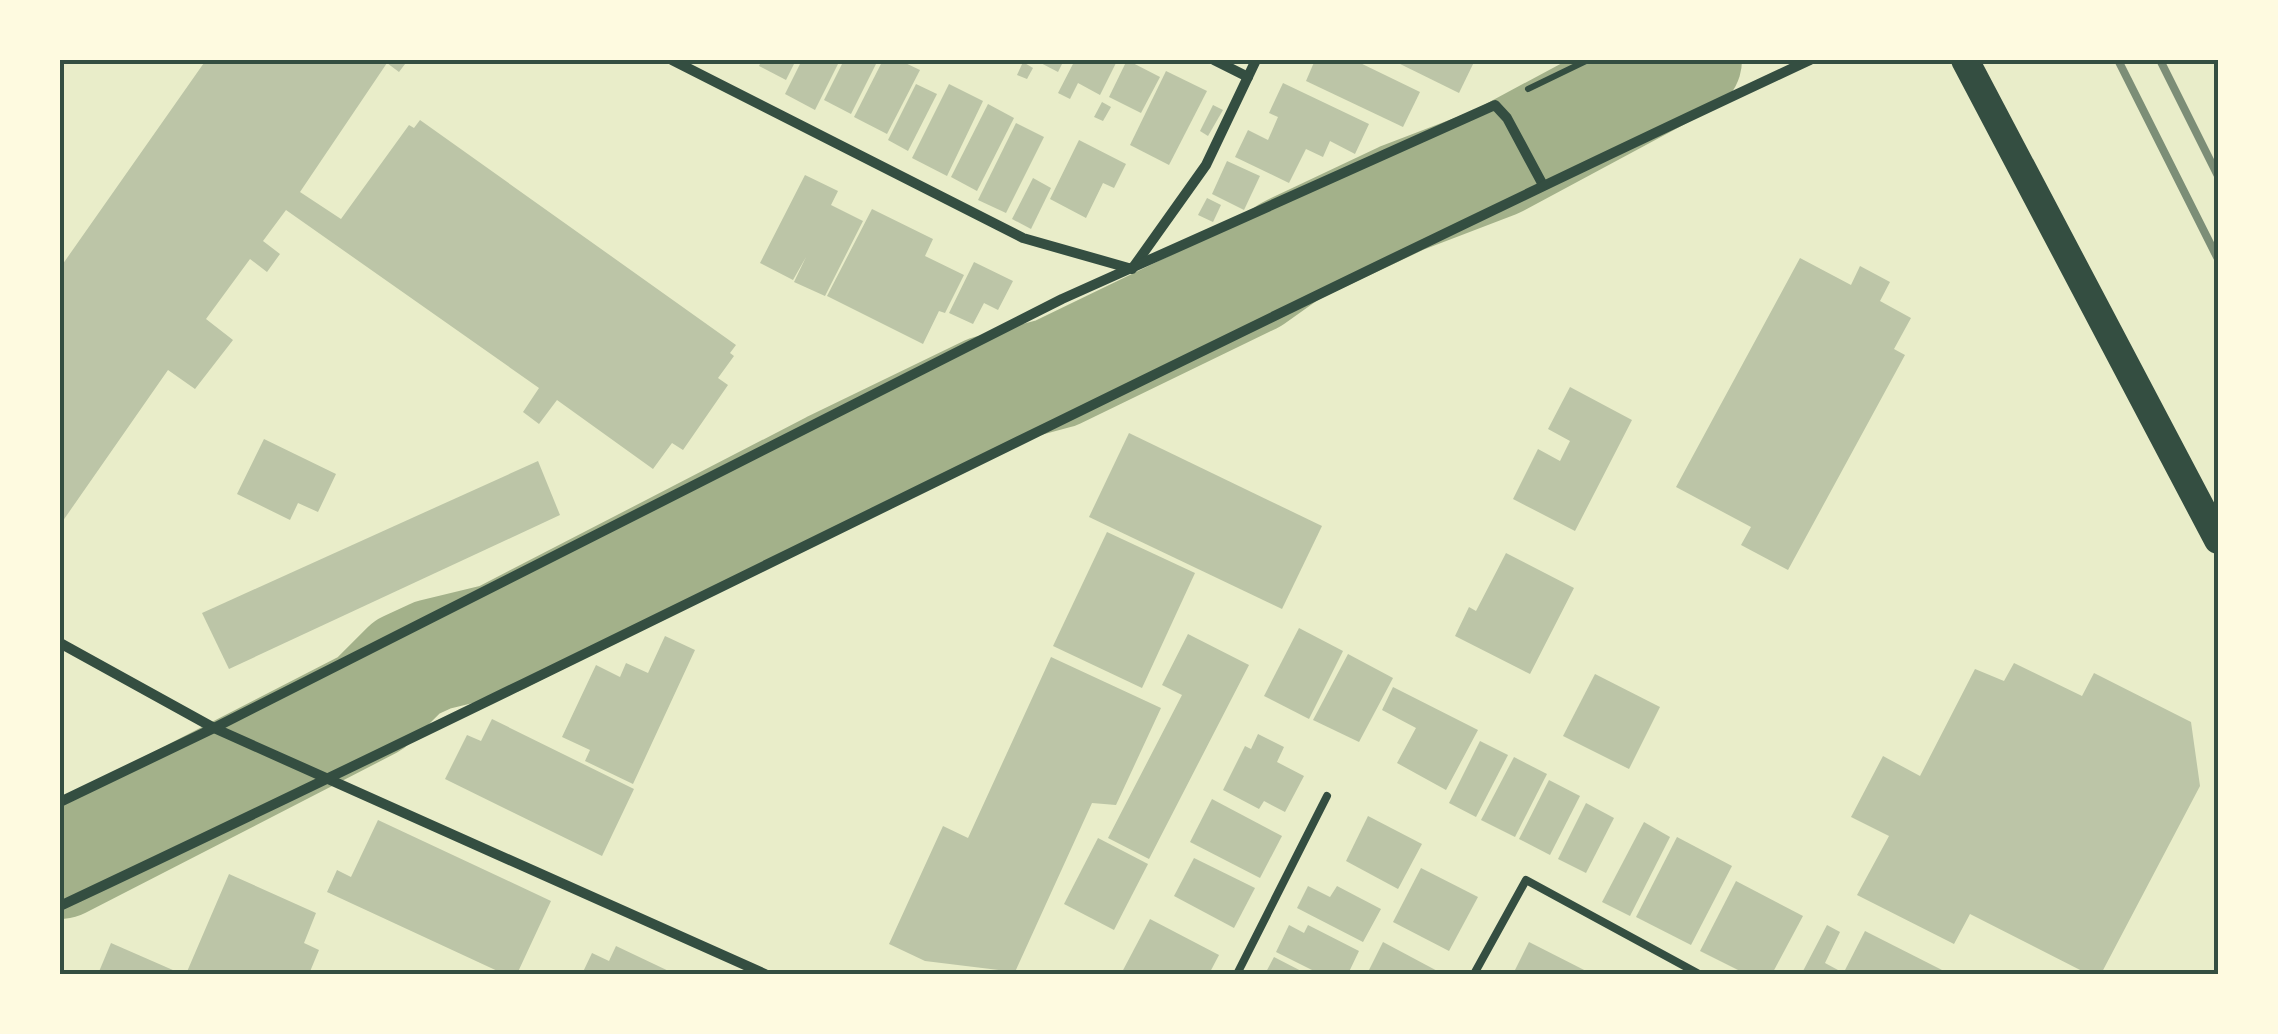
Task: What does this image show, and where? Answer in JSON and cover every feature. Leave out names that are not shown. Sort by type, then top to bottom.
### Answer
[{"type":"highway","points":[[1965,60],[2218,540]]},
{"type":"street","points":[[672,60],[1024,238],[1132,268]]},
{"type":"street","points":[[1214,60],[1248,77]]},
{"type":"street","points":[[1132,268],[1206,165],[1256,60]]},
{"type":"street","points":[[60,906],[331,778],[1543,184],[1810,60]]},
{"type":"street","points":[[60,802],[1046,307],[1495,105],[1507,118],[1543,184]]},
{"type":"street","points":[[60,643],[214,728],[765,974]]},
{"type":"lane","points":[[1236,974],[1327,796]]},
{"type":"lane","points":[[1474,974],[1526,880],[1699,974]]},
{"type":"path","points":[[1495,105],[1588,60]]},
{"type":"building","points":[[206,60],[408,60],[399,72],[387,63],[300,192],[341,219],[409,125],[414,128],[420,120],[736,345],[730,353],[734,356],[718,378],[728,385],[683,450],[672,443],[653,469],[557,400],[539,424],[523,412],[539,388],[286,210],[263,241],[280,254],[267,272],[250,259],[206,319],[233,340],[195,389],[168,370],[60,525],[60,268]]},
{"type":"building","points":[[762,60],[796,60],[786,80],[759,66]]},
{"type":"building","points":[[802,60],[840,60],[815,110],[785,94]]},
{"type":"building","points":[[844,60],[878,60],[851,114],[824,100]]},
{"type":"building","points":[[883,60],[899,60],[920,70],[887,134],[854,117]]},
{"type":"building","points":[[1035,60],[1064,60],[1058,72]]},
{"type":"building","points":[[1075,60],[1117,61],[1100,95],[1078,83],[1070,99],[1058,93]]},
{"type":"building","points":[[1127,60],[1160,77],[1141,113],[1109,97]]},
{"type":"building","points":[[1315,60],[1354,60],[1420,92],[1403,127],[1306,81]]},
{"type":"building","points":[[1392,60],[1475,60],[1459,93]]},
{"type":"building","points":[[1023,62],[1033,68],[1027,79],[1017,75]]},
{"type":"building","points":[[1166,71],[1207,91],[1169,165],[1130,145]]},
{"type":"building","points":[[1283,83],[1369,124],[1355,154],[1330,141],[1323,157],[1306,149],[1289,183],[1235,157],[1248,130],[1268,140],[1278,117],[1269,113]]},
{"type":"building","points":[[916,84],[937,94],[908,151],[888,140]]},
{"type":"building","points":[[949,84],[983,101],[947,176],[912,158]]},
{"type":"building","points":[[1102,102],[1111,107],[1103,121],[1094,117]]},
{"type":"building","points":[[988,104],[1014,118],[977,191],[951,177]]},
{"type":"building","points":[[1213,105],[1223,110],[1208,136],[1200,131]]},
{"type":"building","points":[[1016,123],[1044,137],[1006,213],[978,200]]},
{"type":"building","points":[[1079,140],[1126,164],[1114,188],[1103,183],[1086,218],[1050,199]]},
{"type":"building","points":[[1227,161],[1260,176],[1244,210],[1212,194]]},
{"type":"building","points":[[805,175],[838,191],[831,205],[863,221],[825,296],[794,282],[806,257],[793,280],[760,263]]},
{"type":"building","points":[[1033,178],[1051,188],[1031,229],[1012,219]]},
{"type":"building","points":[[1207,198],[1221,205],[1213,222],[1198,215]]},
{"type":"building","points":[[872,209],[933,239],[925,256],[964,275],[945,313],[939,311],[923,344],[827,296]]},
{"type":"building","points":[[1800,258],[1851,285],[1860,266],[1890,282],[1880,301],[1911,318],[1894,349],[1905,355],[1788,570],[1741,545],[1751,527],[1676,487]]},
{"type":"building","points":[[974,262],[1013,281],[998,310],[984,303],[973,324],[949,313]]},
{"type":"building","points":[[1570,387],[1632,420],[1575,531],[1513,499],[1538,449],[1560,461],[1570,441],[1548,429]]},
{"type":"building","points":[[1129,433],[1322,526],[1282,609],[1089,517]]},
{"type":"building","points":[[264,439],[336,474],[318,512],[298,503],[290,520],[237,494]]},
{"type":"building","points":[[538,461],[560,515],[229,669],[202,613]]},
{"type":"building","points":[[1107,532],[1195,573],[1142,688],[1053,646]]},
{"type":"building","points":[[1506,553],[1574,588],[1530,674],[1455,636],[1469,607],[1476,611]]},
{"type":"building","points":[[1299,628],[1343,651],[1309,719],[1264,696]]},
{"type":"building","points":[[1188,634],[1249,665],[1149,859],[1108,838],[1182,695],[1162,685]]},
{"type":"building","points":[[665,636],[695,650],[633,784],[585,761],[590,750],[562,737],[596,665],[620,677],[626,663],[648,673]]},
{"type":"building","points":[[1348,654],[1393,678],[1359,742],[1313,720]]},
{"type":"building","points":[[1051,657],[1161,708],[1116,805],[1092,803],[1015,972],[925,961],[889,944],[943,826],[968,838]]},
{"type":"building","points":[[2014,663],[2082,696],[2094,673],[2191,722],[2200,786],[2101,974],[2088,974],[1970,914],[1954,944],[1857,895],[1889,836],[1851,817],[1883,756],[1920,776],[1975,669],[2004,681]]},
{"type":"building","points":[[1595,674],[1660,707],[1629,769],[1563,736]]},
{"type":"building","points":[[1393,687],[1478,730],[1446,790],[1397,763],[1416,728],[1382,710]]},
{"type":"building","points":[[492,719],[634,789],[602,856],[445,779],[467,735],[481,741]]},
{"type":"building","points":[[1258,734],[1284,747],[1277,762],[1304,776],[1285,812],[1264,801],[1259,809],[1223,790],[1245,746],[1251,749]]},
{"type":"building","points":[[1480,741],[1508,755],[1476,817],[1449,803]]},
{"type":"building","points":[[1514,757],[1547,774],[1515,837],[1481,820]]},
{"type":"building","points":[[1549,780],[1580,796],[1550,855],[1519,839]]},
{"type":"building","points":[[1212,799],[1282,836],[1260,878],[1190,842]]},
{"type":"building","points":[[1586,803],[1614,818],[1586,873],[1558,859]]},
{"type":"building","points":[[1368,816],[1422,844],[1398,889],[1346,861]]},
{"type":"building","points":[[378,820],[551,901],[517,974],[504,974],[327,892],[337,870],[351,877]]},
{"type":"building","points":[[1644,822],[1670,837],[1630,916],[1602,902]]},
{"type":"building","points":[[1677,837],[1732,866],[1691,945],[1636,917]]},
{"type":"building","points":[[1098,838],[1148,864],[1114,930],[1064,904]]},
{"type":"building","points":[[1194,858],[1255,888],[1234,928],[1174,896]]},
{"type":"building","points":[[1421,868],[1478,897],[1449,951],[1393,922]]},
{"type":"building","points":[[229,874],[316,913],[304,943],[319,950],[309,974],[186,974]]},
{"type":"building","points":[[1736,881],[1803,916],[1772,974],[1746,974],[1700,951]]},
{"type":"building","points":[[1308,886],[1330,897],[1337,886],[1381,909],[1363,942],[1297,908]]},
{"type":"building","points":[[1150,919],[1219,955],[1209,974],[1121,974]]},
{"type":"building","points":[[1289,925],[1304,933],[1308,925],[1359,951],[1348,974],[1320,974],[1276,952]]},
{"type":"building","points":[[1827,925],[1840,932],[1825,963],[1838,970],[1836,974],[1803,971]]},
{"type":"building","points":[[1865,931],[1944,971],[1843,974]]},
{"type":"building","points":[[1383,942],[1443,974],[1367,974]]},
{"type":"building","points":[[1529,942],[1592,974],[1513,974]]},
{"type":"building","points":[[111,943],[182,974],[98,974]]},
{"type":"building","points":[[616,946],[675,974],[582,974],[592,953],[609,961]]},
{"type":"building","points":[[1274,957],[1307,974],[1265,974]]},
{"type":"waterway","points":[[60,863],[371,703],[407,667],[433,655],[499,639],[832,467],[989,391],[1056,373],[1252,278],[1290,251],[1402,198],[1496,162],[1686,60]]},
{"type":"railway","points":[[2118,60],[2218,259]]},
{"type":"railway","points":[[2160,60],[2218,176]]}]
